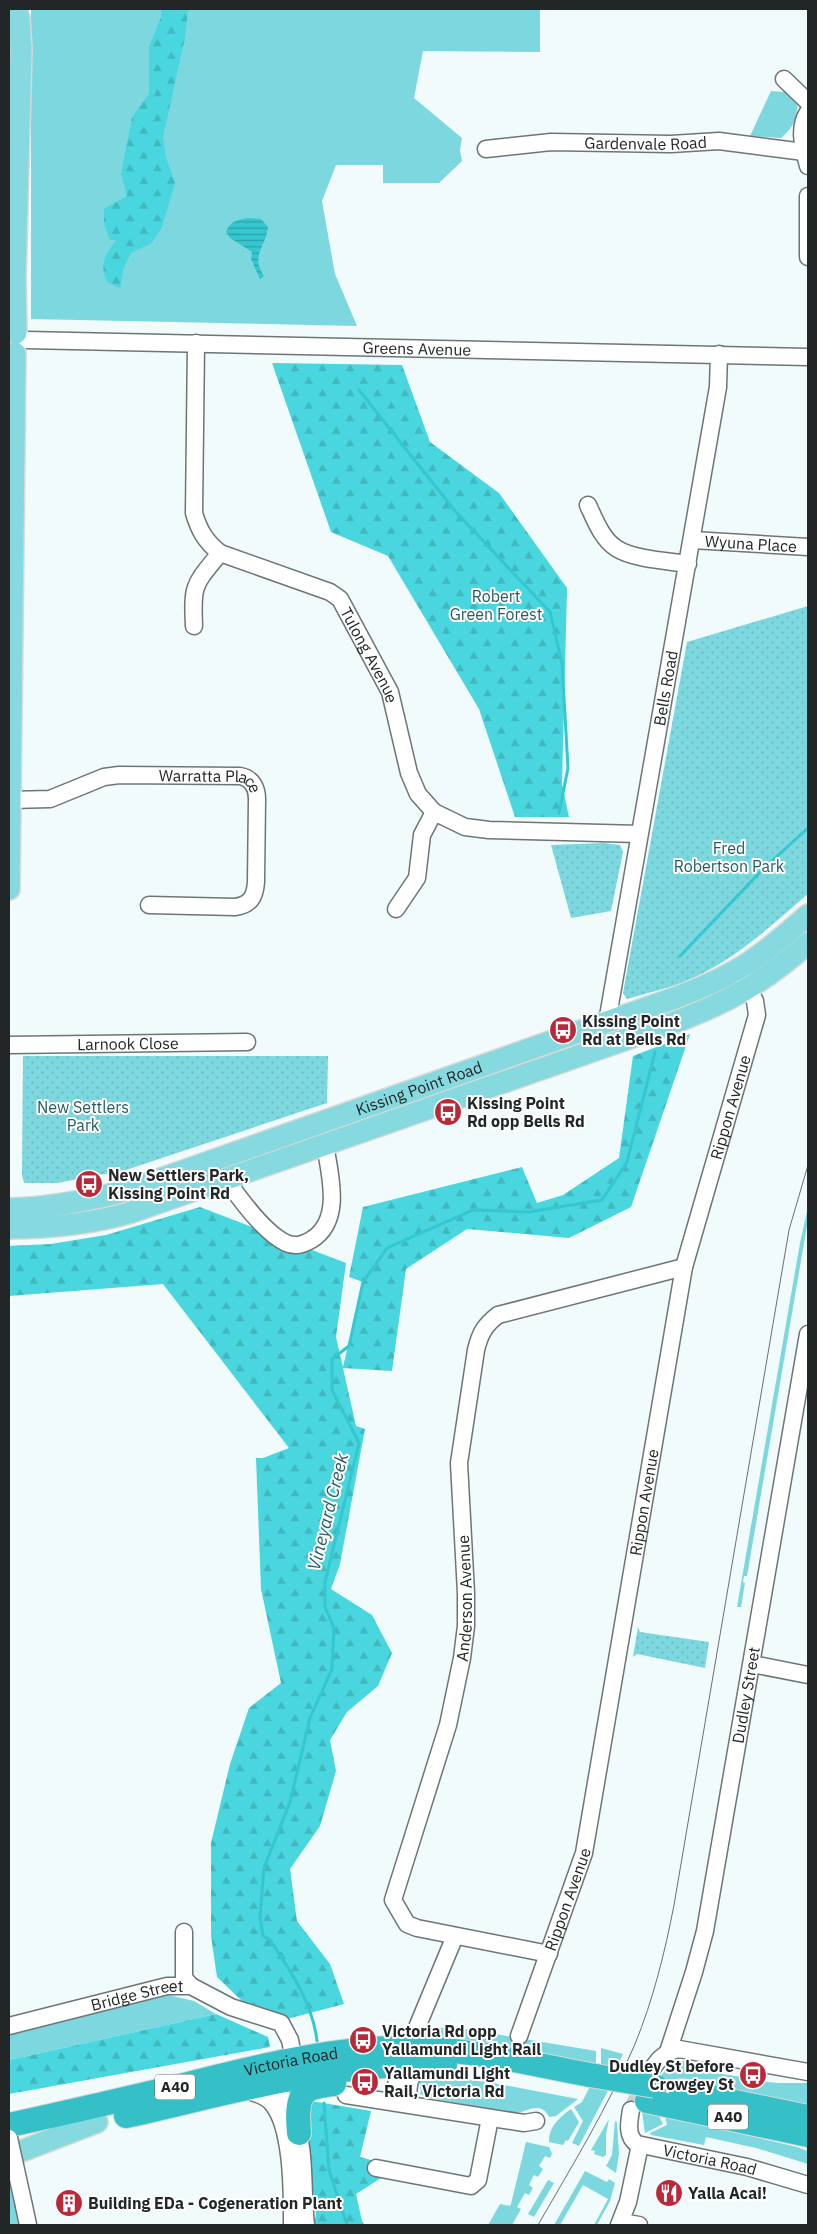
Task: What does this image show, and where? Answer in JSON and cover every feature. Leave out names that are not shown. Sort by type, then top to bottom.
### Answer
[{"type":"highway","name":"Victoria Road","points":[[14,2133],[98,2122],[241,2080],[291,2061],[360,2050],[420,2058],[494,2058],[645,2093],[808,2136]]},
{"type":"highway","points":[[299,2133],[300,2104],[302,2097],[308,2090],[391,2070],[420,2058],[454,2065]]},
{"type":"highway","name":"Victoria Road","points":[[14,2133],[82,2100],[112,2102],[241,2080],[270,2092],[391,2070],[454,2065],[587,2081]]},
{"type":"highway","name":"Victoria Road","points":[[645,2093],[808,2117]]},
{"type":"main road","points":[[9,889],[10,626],[15,269],[21,49],[19,18],[16,9]]},
{"type":"main road","name":"Kissing Point Road","points":[[9,1208],[44,1208],[91,1200],[132,1189],[666,1002],[706,986],[738,969],[760,955],[808,915]]},
{"type":"main road","name":"Kissing Point Road","points":[[9,1228],[48,1228],[107,1219],[661,1027],[715,1007],[750,989],[780,968],[808,943]]},
{"type":"street","points":[[784,79],[808,102]]},
{"type":"street","points":[[806,159],[803,129],[808,112]]},
{"type":"street","name":"Gardenvale Road","points":[[486,150],[550,142],[671,144],[719,141],[806,159]]},
{"type":"street","points":[[808,196],[808,257]]},
{"type":"street","name":"Greens Avenue","points":[[15,343],[196,343],[808,356]]},
{"type":"street","name":"Tulong Avenue","points":[[196,343],[194,513],[203,536],[208,544],[220,552],[330,592],[340,599],[390,692],[405,761],[413,784],[434,812],[453,823],[476,829],[639,834]]},
{"type":"street","name":"Bells Road","points":[[607,1022],[718,387],[719,354]]},
{"type":"street","points":[[588,506],[602,532],[615,548],[634,555],[688,564]]},
{"type":"street","name":"Wyuna Place","points":[[692,540],[808,547]]},
{"type":"street","points":[[194,626],[194,589],[197,582],[220,552]]},
{"type":"street","name":"Warratta Place","points":[[10,800],[50,799],[104,777],[119,775],[240,776],[250,779],[256,788],[257,799],[256,882],[255,895],[251,900],[246,904],[235,907],[149,905]]},
{"type":"street","points":[[396,909],[417,878],[422,835],[434,812]]},
{"type":"street","name":"Rippon Avenue","points":[[519,2036],[550,1954],[584,1853],[684,1267],[757,1015],[755,1001],[738,969]]},
{"type":"street","name":"Larnook Close","points":[[9,1044],[247,1042]]},
{"type":"street","points":[[226,1179],[240,1199],[275,1237],[288,1244],[302,1246],[315,1238],[326,1226],[330,1212],[331,1183],[325,1145]]},
{"type":"street","name":"Anderson Avenue","points":[[550,1954],[455,1936],[407,1924],[393,1900],[448,1725],[462,1658],[466,1626],[466,1593],[459,1463],[461,1437],[480,1335],[487,1324],[498,1315],[512,1310],[684,1267]]},
{"type":"street","name":"Dudley Street","points":[[645,2093],[659,2057],[668,2052],[705,1931],[808,1334]]},
{"type":"street","points":[[752,1664],[808,1675]]},
{"type":"street","points":[[184,1932],[184,1978],[192,1986]]},
{"type":"street","points":[[402,2102],[411,2077],[416,2072],[420,2058],[418,2025],[455,1936]]},
{"type":"street","name":"Bridge Street","points":[[9,2026],[167,1986],[192,1986],[231,2007],[281,2023],[290,2040],[291,2061]]},
{"type":"street","points":[[668,2052],[686,2050],[808,2072]]},
{"type":"street","points":[[291,2061],[275,2072],[270,2092],[284,2128],[290,2174],[292,2225]]},
{"type":"street","points":[[391,2070],[402,2102]]},
{"type":"street","points":[[270,2092],[285,2099],[299,2133],[305,2181],[306,2225]]},
{"type":"street","points":[[639,2225],[620,2224],[628,2202],[635,2139],[645,2093]]},
{"type":"street","points":[[346,2095],[402,2102],[524,2123],[536,2121]]},
{"type":"street","points":[[376,2168],[471,2186],[478,2180],[490,2118]]},
{"type":"street","points":[[14,2133],[28,2225]]},
{"type":"street","name":"Victoria Road","points":[[635,2139],[747,2167],[808,2185]]},
{"type":"green space","points":[[31,9],[540,9],[540,52],[423,51],[414,98],[462,138],[460,150],[462,161],[439,183],[383,183],[383,165],[336,165],[322,201],[335,274],[357,326],[31,319]]},
{"type":"green space","points":[[161,9],[188,9],[185,38],[163,137],[166,157],[175,183],[162,227],[152,243],[131,253],[124,267],[120,288],[107,282],[103,270],[104,260],[116,240],[110,240],[104,224],[104,209],[127,196],[121,174],[132,117],[149,94],[149,47],[161,17]]},
{"type":"green space","points":[[771,91],[786,92],[798,99],[794,121],[781,138],[750,136]]},
{"type":"green space","name":"Robert Green Forest","points":[[272,363],[402,365],[430,442],[499,493],[567,588],[562,784],[569,817],[515,817],[479,709],[388,556],[331,532]]},
{"type":"green space","name":"Fred Robertson Park","points":[[808,606],[808,894],[755,939],[712,968],[680,983],[627,999],[623,993],[687,642]]},
{"type":"green space","points":[[604,843],[620,845],[623,852],[611,911],[571,918],[551,845]]},
{"type":"green space","points":[[690,1034],[631,1207],[569,1238],[467,1229],[406,1269],[392,1371],[343,1368],[356,1426],[365,1429],[340,1564],[331,1589],[372,1615],[392,1653],[378,1686],[347,1712],[330,1740],[336,1771],[320,1826],[290,1869],[297,1921],[330,1964],[344,2004],[287,2019],[269,2010],[245,2004],[217,1977],[211,1936],[211,1843],[230,1764],[249,1708],[281,1683],[261,1589],[256,1458],[263,1458],[289,1448],[163,1284],[9,1296],[9,1246],[51,1244],[106,1235],[200,1207],[346,1263],[336,1337],[343,1367],[363,1282],[349,1277],[363,1207],[522,1167],[537,1203],[563,1195],[619,1158],[633,1056]]},
{"type":"green space","name":"New Settlers Park","points":[[23,1056],[328,1056],[327,1103],[126,1170],[57,1183],[24,1183],[22,1175]]},
{"type":"green space","points":[[808,1207],[808,1220],[747,1576],[744,1576],[743,1582],[745,1583],[741,1607],[737,1607],[800,1243]]},
{"type":"green space","points":[[638,1627],[640,1632],[709,1642],[705,1668],[637,1654],[633,1657]]},
{"type":"green space","points":[[160,1993],[194,2001],[216,2014],[9,2060],[9,2030]]},
{"type":"green space","points":[[216,2014],[268,2037],[270,2047],[9,2094],[9,2060]]},
{"type":"green space","points":[[448,2026],[596,2051],[596,2066],[433,2036],[428,2032]]},
{"type":"green space","points":[[601,2048],[623,2054],[620,2061],[623,2062],[579,2146],[572,2143],[583,2121],[574,2107],[582,2102],[601,2065]]},
{"type":"green space","points":[[687,2061],[715,2073],[743,2077],[743,2080],[758,2083],[759,2081],[808,2083],[808,2106],[659,2078],[669,2066]]},
{"type":"green space","points":[[436,2077],[488,2082],[578,2099],[556,2116],[549,2117],[541,2109],[537,2108],[512,2113],[425,2097],[419,2093],[421,2092],[419,2081]]},
{"type":"green space","points":[[311,2101],[371,2111],[360,2157],[381,2163],[381,2178],[356,2194],[362,2221],[365,2225],[314,2225],[316,2214],[313,2191],[308,2183],[302,2139]]},
{"type":"green space","points":[[571,2109],[579,2122],[568,2141],[566,2140],[563,2145],[549,2142],[549,2136],[553,2127]]},
{"type":"green space","points":[[642,2112],[659,2116],[663,2124],[645,2133]]},
{"type":"green space","points":[[665,2116],[797,2147],[808,2151],[808,2164],[756,2148],[706,2137],[704,2145],[651,2135],[650,2133],[667,2125]]},
{"type":"green space","points":[[609,2119],[606,2135],[606,2155],[603,2157],[594,2154],[595,2151],[591,2150]]},
{"type":"green space","points":[[615,2121],[617,2122],[619,2154],[616,2173],[606,2166],[612,2155]]},
{"type":"green space","points":[[526,2142],[549,2147],[552,2154],[550,2158],[545,2156],[539,2166],[543,2169],[538,2177],[534,2175],[529,2185],[533,2188],[529,2195],[525,2193],[517,2207],[521,2209],[512,2225],[488,2225],[500,2204],[510,2206],[511,2204]]},
{"type":"green space","points":[[585,2171],[607,2182],[609,2179],[615,2183],[610,2201],[597,2225],[594,2225],[608,2199],[583,2185],[560,2225],[554,2225]]},
{"type":"green space","points":[[9,2174],[20,2225],[9,2225]]},
{"type":"green space","points":[[548,2180],[554,2183],[534,2217],[528,2214]]},
{"type":"shaded area","points":[[248,218],[261,219],[268,227],[258,262],[264,276],[260,279],[251,259],[252,252],[230,238],[226,232],[234,222]]},
{"type":"waterway","points":[[359,390],[455,511],[550,612],[562,663],[568,768],[559,813]]},
{"type":"waterway","name":"Vineyard Creek","points":[[680,956],[764,868],[808,828]]},
{"type":"waterway","name":"Vineyard Creek","points":[[317,2041],[315,2027],[306,2001],[278,1951],[270,1940],[263,1936],[260,1917],[264,1868],[290,1802],[310,1718],[332,1669],[334,1628],[325,1607],[325,1582],[359,1443],[332,1390],[332,1359],[349,1346],[363,1282],[387,1248],[473,1210],[528,1212],[602,1200],[627,1162],[655,1052]]},
{"type":"waterway","name":"Vineyard Creek","points":[[324,2103],[329,2170],[347,2225]]},
{"type":"tunnel","points":[[631,2110],[648,2076]]},
{"type":"tram line","points":[[538,2225],[589,2136],[635,2044],[653,1993],[662,1958],[674,1905],[789,1230],[808,1165]]},
{"type":"place","name":"Kissing Point Rd at Bells Rd","points":[[563,1030]]},
{"type":"place","name":"Kissing Point Rd opp Bells Rd","points":[[448,1112]]},
{"type":"place","name":"New Settlers Park, Kissing Point Rd","points":[[89,1184]]},
{"type":"place","name":"Victoria Rd opp Yallamundi Light Rail","points":[[363,2040]]},
{"type":"place","name":"Dudley St before Crowgey St","points":[[753,2075]]},
{"type":"place","name":"Yallamundi Light Rail, Victoria Rd","points":[[365,2082]]},
{"type":"place","name":"Yalla Acai!","points":[[669,2193]]},
{"type":"place","name":"Building EDa - Cogeneration Plant","points":[[69,2203]]}]
